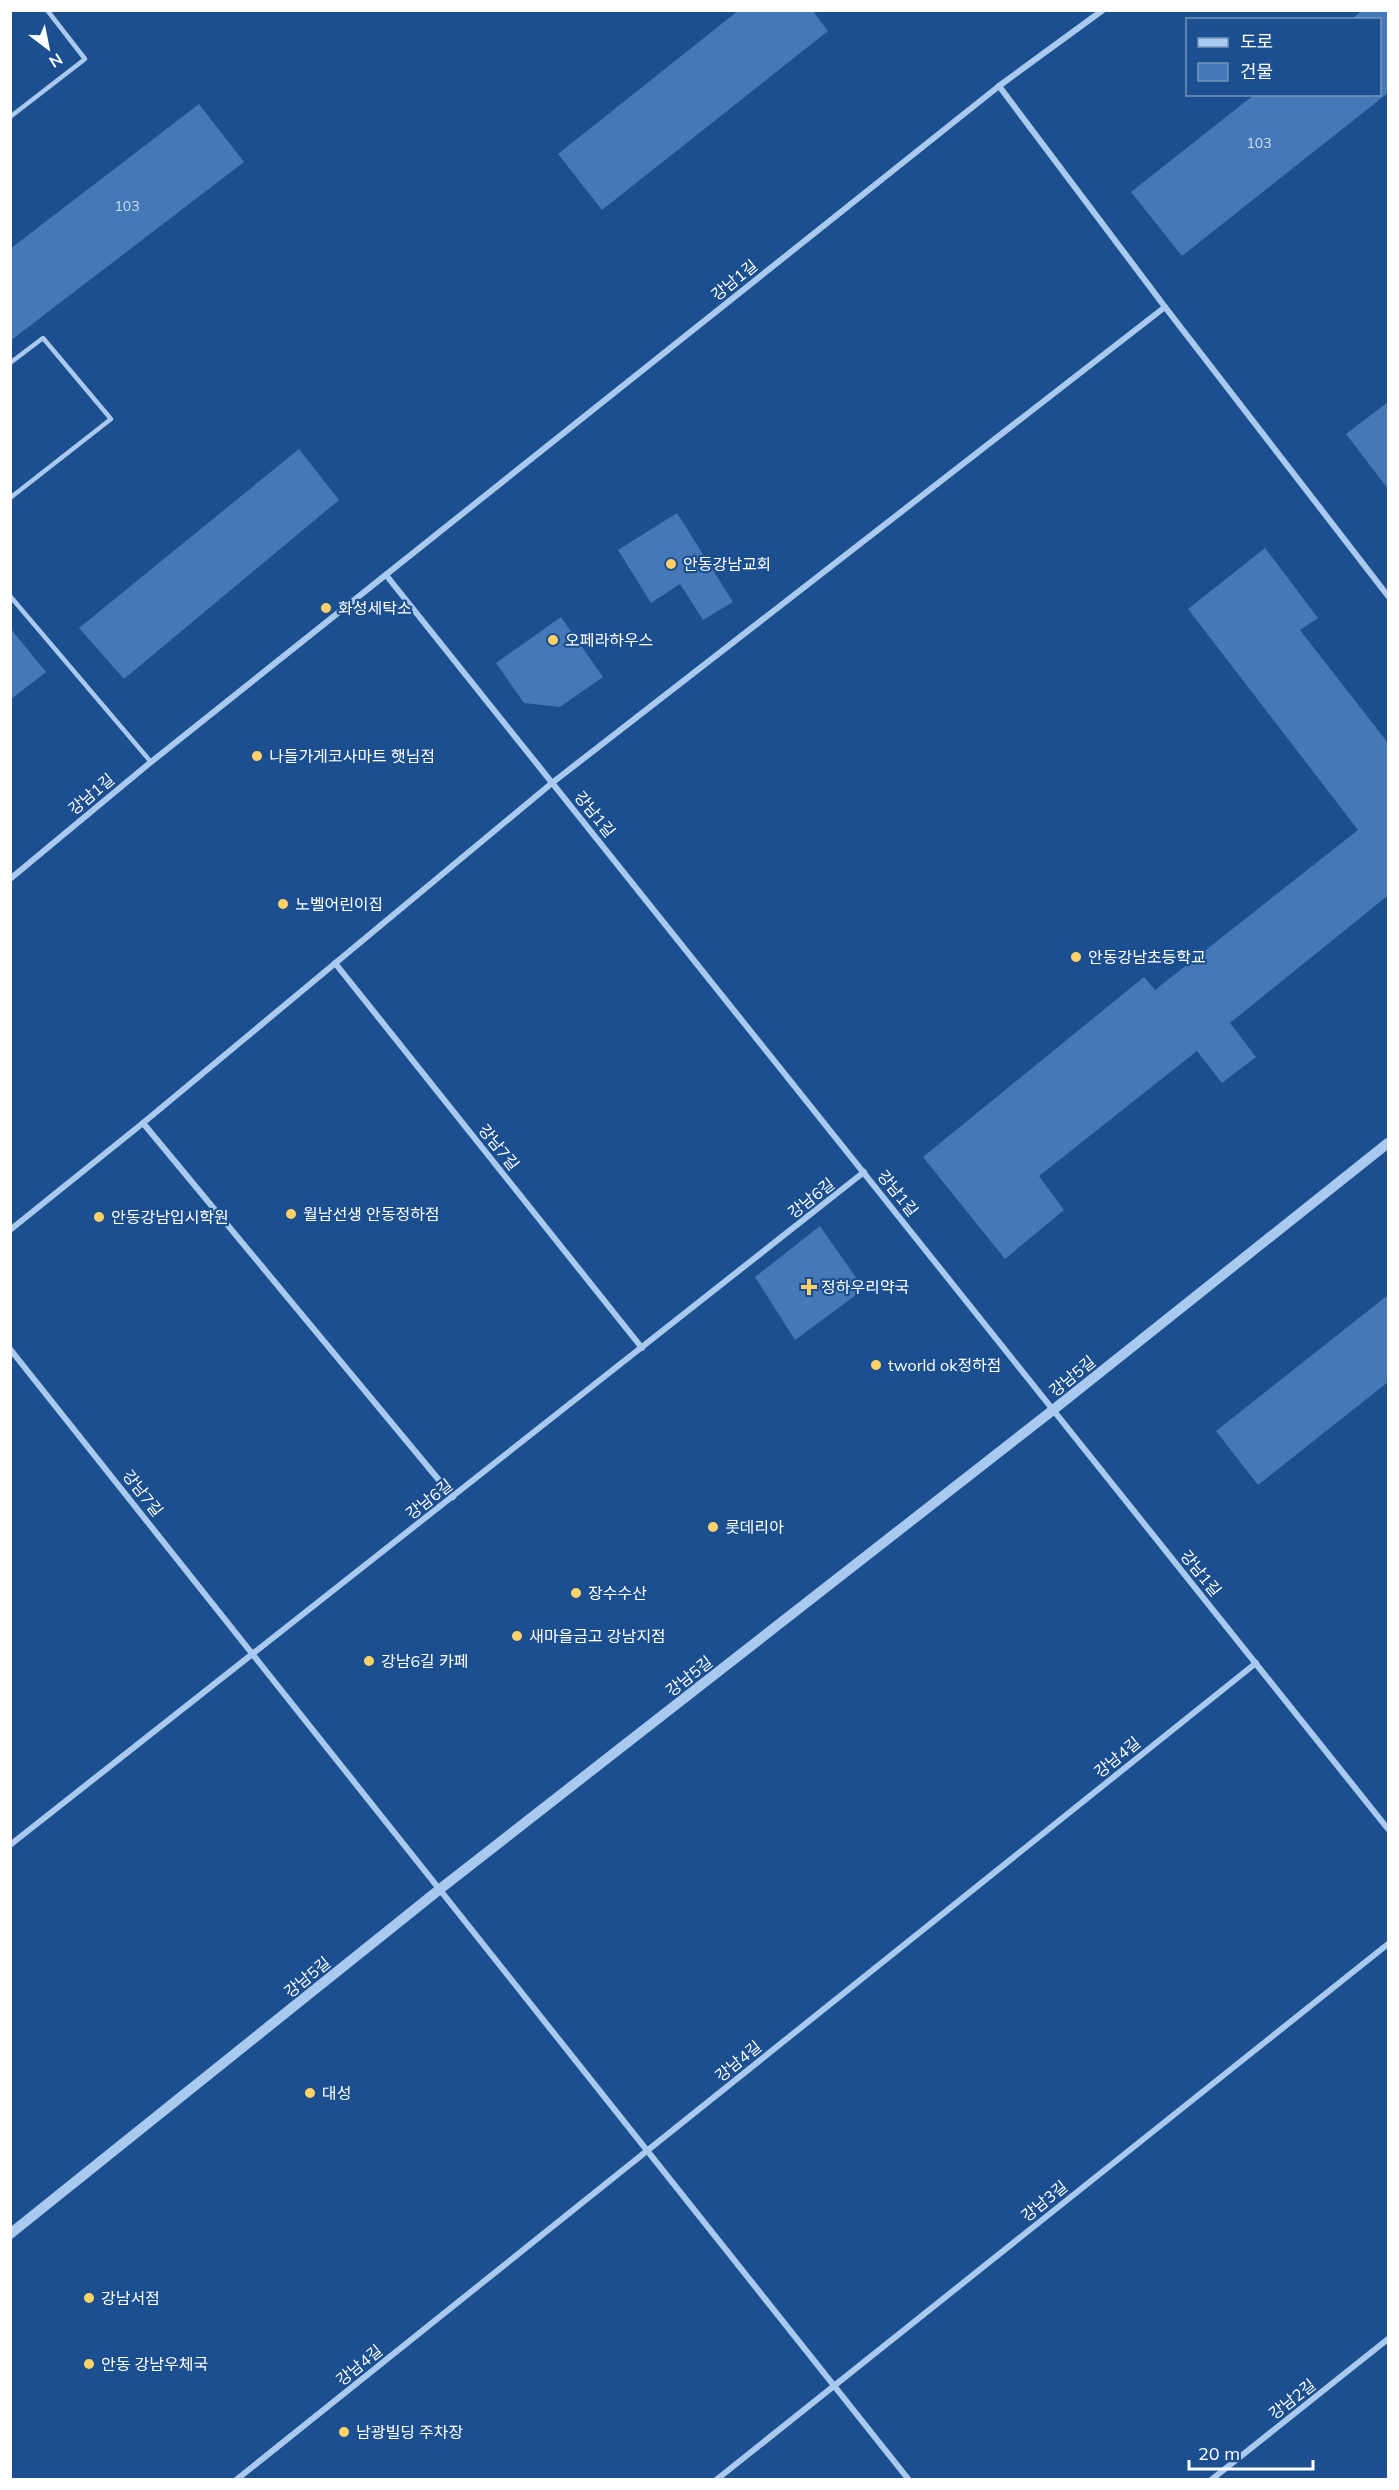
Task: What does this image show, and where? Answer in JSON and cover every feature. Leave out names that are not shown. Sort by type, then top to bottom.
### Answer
[{"type":"street","name":"강남1길","points":[[10,879],[151,762],[999,86],[1103,10]]},
{"type":"street","points":[[999,86],[1165,307],[1389,596]]},
{"type":"street","points":[[10,1230],[144,1123],[552,783],[1165,307]]},
{"type":"street","name":"강남1길","points":[[386,575],[1389,1829]]},
{"type":"street","name":"강남7길","points":[[335,963],[642,1348]]},
{"type":"street","points":[[144,1123],[453,1497]]},
{"type":"street","name":"강남5길","points":[[10,2234],[440,1889],[1053,1410],[1389,1143]]},
{"type":"street","name":"강남6길","points":[[10,1845],[864,1172]]},
{"type":"street","name":"강남7길","points":[[10,1349],[909,2480]]},
{"type":"street","name":"강남4길","points":[[236,2480],[1256,1663]]},
{"type":"street","name":"강남3길","points":[[716,2480],[1389,1944]]},
{"type":"street","name":"강남2길","points":[[1211,2480],[1389,2339]]},
{"type":"lane","points":[[10,117],[85,59],[47,10]]},
{"type":"lane","points":[[10,363],[43,338],[111,419],[10,498]]},
{"type":"lane","points":[[10,596],[151,762]]},
{"type":"building","points":[[739,10],[812,10],[828,31],[602,210],[558,154]]},
{"type":"building","points":[[1362,10],[1388,10],[1388,93],[1182,256],[1131,192],[1252,96],[1381,96],[1381,18],[1353,18]]},
{"type":"building","points":[[199,104],[244,162],[10,341],[10,249]]},
{"type":"building","points":[[1388,402],[1388,489],[1346,434]]},
{"type":"building","points":[[299,449],[339,500],[124,679],[79,628]]},
{"type":"building","points":[[677,513],[733,602],[703,620],[680,584],[651,603],[618,550]]},
{"type":"building","points":[[1265,548],[1318,618],[1300,630],[1388,743],[1388,901],[1386,897],[1230,1023],[1256,1057],[1222,1083],[1197,1051],[1039,1176],[1064,1210],[1005,1259],[923,1157],[1144,977],[1155,990],[1358,830],[1188,609]]},
{"type":"building","name":"오페라하우스","points":[[561,617],[603,677],[560,707],[524,703],[496,663]]},
{"type":"building","points":[[10,628],[46,672],[10,700]]},
{"type":"building","points":[[820,1226],[864,1289],[795,1340],[755,1277]]},
{"type":"building","points":[[1388,1295],[1388,1382],[1258,1485],[1216,1431]]},
{"type":"place","name":"안동강남교회","points":[[671,564]]},
{"type":"place","name":"화성세탁소","points":[[326,608]]},
{"type":"place","name":"오페라하우스","points":[[553,640]]},
{"type":"place","name":"나들가게코사마트 햇님점","points":[[257,756]]},
{"type":"place","name":"노벨어린이집","points":[[283,904]]},
{"type":"place","name":"안동강남초등학교","points":[[1076,957]]},
{"type":"place","name":"월남선생 안동정하점","points":[[291,1214]]},
{"type":"place","name":"안동강남입시학원","points":[[99,1217]]},
{"type":"place","name":"정하우리약국","points":[[809,1287]]},
{"type":"place","name":"tworld ok정하점","points":[[876,1365]]},
{"type":"place","name":"롯데리아","points":[[713,1527]]},
{"type":"place","name":"장수수산","points":[[576,1593]]},
{"type":"place","name":"새마을금고 강남지점","points":[[517,1636]]},
{"type":"place","name":"강남6길 카페","points":[[369,1661]]},
{"type":"place","name":"대성","points":[[310,2093]]},
{"type":"place","name":"강남서점","points":[[89,2298]]},
{"type":"place","name":"안동 강남우체국","points":[[89,2364]]},
{"type":"place","name":"남광빌딩 주차장","points":[[344,2432]]}]
